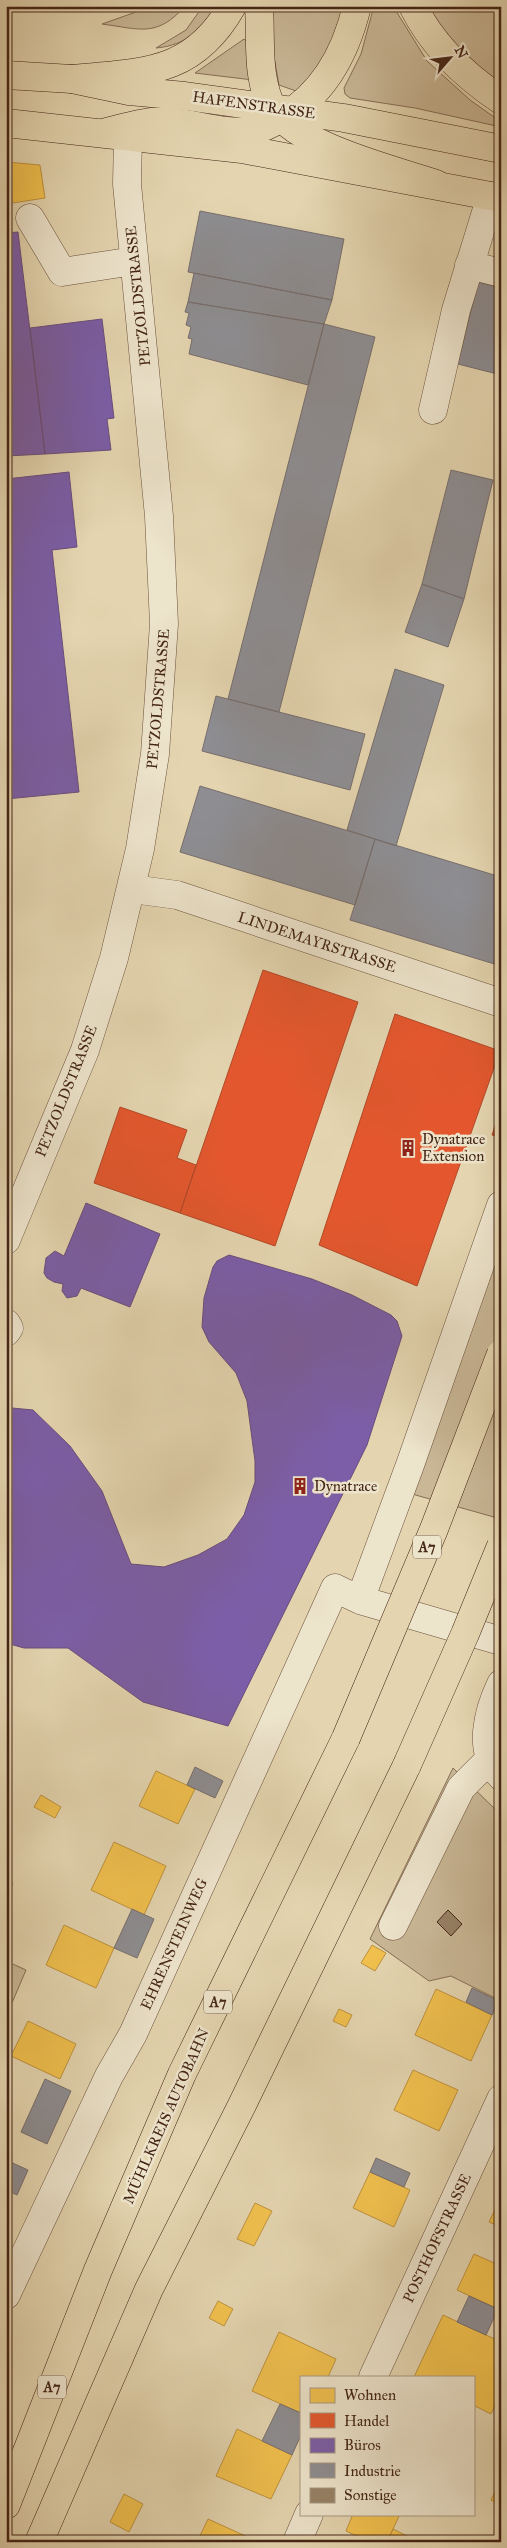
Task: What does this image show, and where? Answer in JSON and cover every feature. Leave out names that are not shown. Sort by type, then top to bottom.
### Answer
[{"type":"main road","points":[[72,79],[152,70],[187,57],[208,40],[232,6]]},
{"type":"main road","points":[[259,6],[264,82],[293,130],[325,146],[436,184]]},
{"type":"main road","points":[[116,134],[153,122],[251,131],[311,96],[333,70],[348,40],[357,6]]},
{"type":"main road","points":[[413,6],[425,28],[448,57],[475,83],[501,100]]},
{"type":"main road","name":"HAFENSTRASSE","points":[[6,75],[72,79],[130,91],[282,112],[344,118],[501,149]]},
{"type":"main road","points":[[6,123],[242,149],[436,184],[496,197]]},
{"type":"main road","name":"MÜHLKREIS AUTOBAHN","points":[[6,2505],[98,2270],[182,2074],[346,1738],[431,1538],[501,1354]]},
{"type":"main road","points":[[43,2532],[149,2289],[242,2107],[407,1765],[465,1634],[501,1546]]},
{"type":"street","name":"PETZOLDSTRASSE","points":[[6,1240],[85,1050],[114,958],[132,889],[155,754],[164,624],[158,504],[127,184],[116,134]]},
{"type":"street","points":[[433,410],[454,318],[469,265],[496,197]]},
{"type":"street","points":[[30,218],[62,272],[134,261]]},
{"type":"street","points":[[469,265],[501,272]]},
{"type":"street","name":"LINDEMAYRSTRASSE","points":[[132,889],[176,895],[501,1003]]},
{"type":"street","points":[[501,1206],[410,1465],[360,1600],[501,1641]]},
{"type":"street","points":[[6,1323],[9,1328],[6,1332]]},
{"type":"street","name":"EHRENSTEINWEG","points":[[6,2295],[108,2076],[134,2034],[335,1588],[360,1600]]},
{"type":"street","points":[[393,1926],[461,1788],[495,1768],[488,1716],[501,1684]]},
{"type":"street","name":"POSTHOFSTRASSE","points":[[373,2376],[501,2098]]},
{"type":"street","points":[[297,2542],[309,2516]]},
{"type":"shaded area","points":[[153,6],[185,6],[166,23],[147,29],[102,24]]},
{"type":"shaded area","points":[[203,6],[219,6],[199,29],[185,39],[156,48],[186,30]]},
{"type":"shaded area","points":[[273,6],[344,6],[337,30],[321,63],[296,91],[279,85],[273,51]]},
{"type":"shaded area","points":[[374,6],[393,6],[427,61],[470,100],[501,122],[501,127],[415,108],[350,98],[345,94],[344,88],[361,54]]},
{"type":"shaded area","points":[[427,6],[501,6],[501,85],[489,78],[468,60],[450,40]]},
{"type":"shaded area","points":[[244,39],[249,44],[253,80],[195,73]]},
{"type":"shaded area","points":[[501,1239],[501,1519],[412,1494]]},
{"type":"shaded area","points":[[453,1768],[501,1815],[501,2001],[451,1976],[429,1981],[370,1939]]},
{"type":"shaded area","points":[[6,1961],[26,1970],[6,2017]]},
{"type":"building: Wohnen","points":[[6,162],[40,165],[45,198],[6,204]]},
{"type":"building: Wohnen","points":[[156,1771],[195,1789],[178,1824],[139,1806]]},
{"type":"building: Wohnen","points":[[41,1795],[61,1807],[55,1818],[34,1807]]},
{"type":"building: Wohnen","points":[[114,1842],[166,1866],[144,1915],[91,1890]]},
{"type":"building: Wohnen","points":[[6,1881],[13,1884],[6,1898]]},
{"type":"building: Wohnen","points":[[64,1925],[114,1948],[96,1988],[46,1965]]},
{"type":"building: Wohnen","points":[[372,1945],[386,1953],[375,1971],[361,1963]]},
{"type":"building: Wohnen","points":[[436,1989],[492,2015],[471,2061],[415,2035]]},
{"type":"building: Wohnen","points":[[339,2009],[352,2015],[346,2027],[333,2021]]},
{"type":"building: Wohnen","points":[[28,2021],[76,2044],[60,2079],[11,2056]]},
{"type":"building: Wohnen","points":[[413,2070],[458,2090],[439,2131],[394,2110]]},
{"type":"building: Wohnen","points":[[370,2172],[410,2190],[394,2227],[353,2208]]},
{"type":"building: Wohnen","points":[[501,2197],[501,2227],[489,2222]]},
{"type":"building: Wohnen","points":[[255,2203],[272,2211],[254,2246],[237,2239]]},
{"type":"building: Wohnen","points":[[474,2254],[501,2266],[501,2303],[498,2309],[457,2290]]},
{"type":"building: Wohnen","points":[[218,2301],[233,2309],[224,2326],[209,2318]]},
{"type":"building: Wohnen","points":[[443,2315],[501,2342],[501,2392],[491,2414],[474,2406],[474,2376],[414,2376]]},
{"type":"building: Wohnen","points":[[279,2332],[336,2359],[328,2376],[300,2376],[300,2413],[252,2391]]},
{"type":"building: Wohnen","points":[[237,2429],[292,2455],[271,2499],[216,2476]]},
{"type":"building: Wohnen","points":[[501,2479],[501,2505],[491,2500]]},
{"type":"building: Wohnen","points":[[124,2494],[143,2504],[129,2532],[110,2522]]},
{"type":"building: Wohnen","points":[[352,2516],[399,2516],[387,2542],[370,2542],[346,2531]]},
{"type":"building: Wohnen","points":[[208,2519],[250,2538],[248,2542],[197,2542]]},
{"type":"building: Wohnen","points":[[393,2529],[417,2541],[387,2542]]},
{"type":"building: Handel","points":[[263,970],[358,1002],[275,1246],[180,1213]]},
{"type":"building: Handel","name":"Dynatrace Extension","points":[[395,1014],[500,1051],[417,1286],[319,1245]]},
{"type":"building: Handel","points":[[120,1107],[187,1130],[177,1158],[196,1165],[180,1213],[94,1183]]},
{"type":"building: Handel","points":[[501,1111],[501,1137],[492,1135]]},
{"type":"building: Büros","points":[[18,232],[45,454],[6,456],[6,233]]},
{"type":"building: Büros","points":[[102,319],[114,418],[107,419],[111,450],[45,454],[30,328]]},
{"type":"building: Büros","points":[[69,472],[77,547],[52,550],[79,792],[6,799],[6,479]]},
{"type":"building: Büros","points":[[86,1203],[160,1234],[130,1307],[81,1288],[77,1296],[67,1298],[62,1291],[63,1284],[47,1278],[44,1273],[46,1258],[55,1251],[64,1256]]},
{"type":"building: Büros","name":"Dynatrace","points":[[229,1255],[312,1279],[352,1295],[391,1315],[397,1321],[402,1336],[367,1445],[228,1726],[143,1702],[68,1648],[24,1648],[6,1643],[6,1416],[12,1408],[33,1410],[70,1446],[102,1491],[131,1564],[164,1567],[198,1555],[227,1539],[244,1515],[255,1482],[255,1461],[247,1401],[236,1373],[209,1342],[202,1327],[204,1298],[213,1267],[217,1261]]},
{"type":"building: Industrie","points":[[200,211],[344,239],[332,300],[188,272]]},
{"type":"building: Industrie","points":[[194,273],[332,300],[324,324],[188,302]]},
{"type":"building: Industrie","points":[[478,282],[501,288],[501,375],[458,364]]},
{"type":"building: Industrie","points":[[188,302],[324,324],[308,385],[189,354],[192,339],[188,338],[191,327],[186,325],[189,313],[185,312]]},
{"type":"building: Industrie","points":[[324,324],[375,337],[279,712],[228,699]]},
{"type":"building: Industrie","points":[[451,470],[493,480],[464,599],[422,584]]},
{"type":"building: Industrie","points":[[422,584],[464,599],[448,647],[405,632]]},
{"type":"building: Industrie","points":[[395,669],[444,685],[396,846],[347,830]]},
{"type":"building: Industrie","points":[[216,696],[365,734],[350,790],[202,751]]},
{"type":"building: Industrie","points":[[200,786],[375,839],[355,905],[180,852]]},
{"type":"building: Industrie","points":[[375,839],[501,877],[501,966],[350,920]]},
{"type":"building: Industrie","points":[[195,1767],[223,1781],[215,1798],[187,1785]]},
{"type":"building: Industrie","points":[[132,1909],[154,1919],[137,1958],[114,1948]]},
{"type":"building: Industrie","points":[[472,1988],[499,2001],[492,2015],[466,2002]]},
{"type":"building: Industrie","points":[[45,2079],[71,2091],[47,2144],[21,2132]]},
{"type":"building: Industrie","points":[[376,2158],[410,2173],[404,2187],[370,2172]]},
{"type":"building: Industrie","points":[[6,2160],[28,2170],[17,2195],[6,2190]]},
{"type":"building: Industrie","points":[[469,2296],[498,2309],[486,2335],[457,2322]]},
{"type":"building: Industrie","points":[[280,2404],[300,2413],[300,2437],[292,2455],[262,2441]]},
{"type":"building: Sonstige","points":[[448,1910],[462,1924],[451,1936],[437,1922]]},
{"type":"place","name":"Dynatrace Extension","points":[[408,1148]]},
{"type":"place","name":"Dynatrace","points":[[300,1486]]}]
